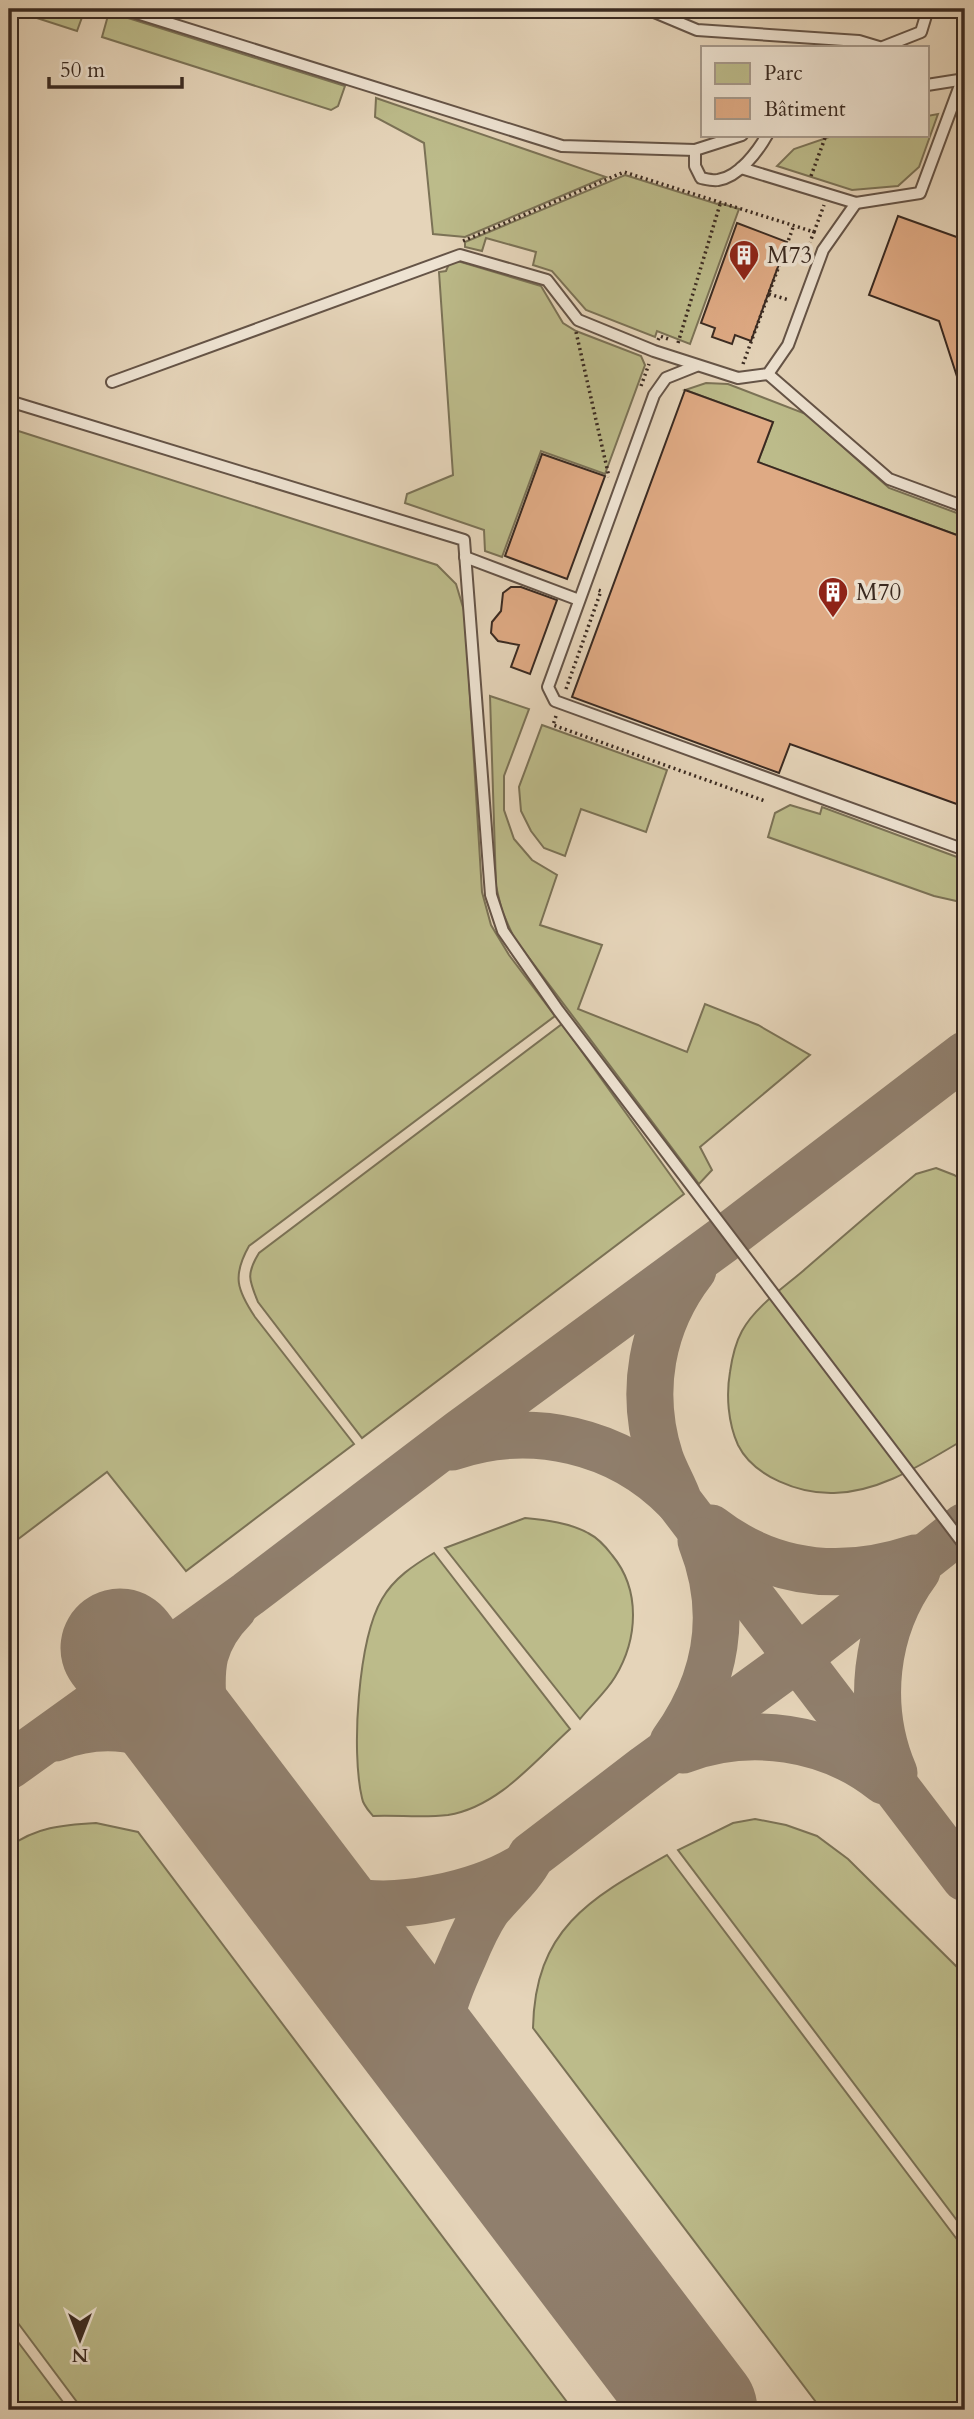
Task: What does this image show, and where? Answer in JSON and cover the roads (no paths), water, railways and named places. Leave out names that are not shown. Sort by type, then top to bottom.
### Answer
[{"type":"lane","points":[[124,9],[562,146],[695,150],[739,136]]},
{"type":"lane","points":[[647,9],[697,30],[859,41],[877,46]]},
{"type":"lane","points":[[884,46],[921,32],[928,9]]},
{"type":"lane","points":[[741,168],[856,203],[920,193],[964,79]]},
{"type":"lane","points":[[928,85],[964,79]]},
{"type":"lane","points":[[695,150],[695,166],[701,178],[719,180],[741,168],[757,153],[766,136]]},
{"type":"lane","points":[[112,382],[460,255],[547,280],[578,320],[654,351],[738,378],[768,374],[788,345],[822,250],[856,203]]},
{"type":"lane","points":[[696,366],[666,378],[654,395],[548,687],[555,701],[965,850]]},
{"type":"lane","points":[[768,374],[889,479],[965,507]]},
{"type":"lane","points":[[9,401],[464,540],[491,895],[503,931],[558,1010],[965,1546]]},
{"type":"lane","points":[[465,557],[579,600]]},
{"type":"place","name":"M73","points":[[744,282]]},
{"type":"place","name":"M70","points":[[833,619]]}]
